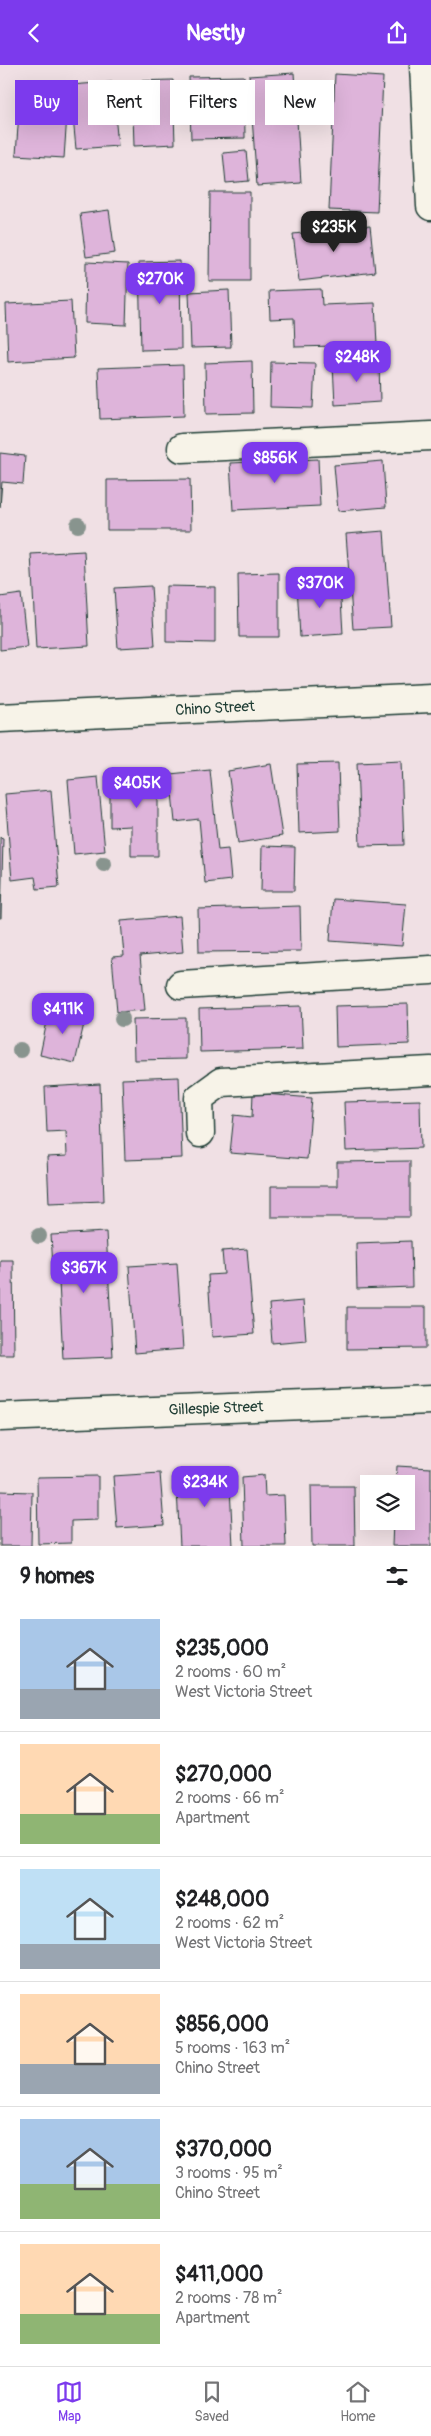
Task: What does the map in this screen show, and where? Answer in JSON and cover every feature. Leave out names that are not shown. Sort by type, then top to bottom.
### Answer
[{"type":"street","points":[[424,65],[431,206]]},
{"type":"street","points":[[182,448],[431,436]]},
{"type":"street","name":"Chino Street","points":[[0,718],[431,698]]},
{"type":"street","points":[[181,985],[431,970]]},
{"type":"street","points":[[200,1133],[199,1097],[221,1082],[431,1071]]},
{"type":"street","name":"Gillespie Street","points":[[0,1417],[431,1400]]},
{"type":"building","points":[[294,73],[294,80],[265,80],[265,125],[297,125],[301,183],[257,186],[253,125],[255,125],[255,80],[249,80],[249,76]]},
{"type":"building","points":[[335,74],[383,77],[377,212],[329,210]]},
{"type":"building","points":[[244,76],[244,80],[189,80],[189,77]]},
{"type":"building","points":[[160,80],[170,80],[170,125],[174,125],[175,144],[134,146],[133,125],[160,125]]},
{"type":"building","points":[[78,84],[88,84],[88,125],[116,125],[118,146],[76,149],[74,125],[78,125]]},
{"type":"building","points":[[18,125],[66,125],[64,158],[16,155]]},
{"type":"building","points":[[191,125],[245,125],[245,138],[191,139]]},
{"type":"building","points":[[246,151],[249,181],[226,183],[223,153]]},
{"type":"building","points":[[210,192],[250,192],[250,281],[209,281]]},
{"type":"building","points":[[109,210],[115,253],[86,257],[80,214]]},
{"type":"building","points":[[370,226],[375,272],[299,281],[293,234]]},
{"type":"building","points":[[180,261],[181,349],[141,350],[139,262]]},
{"type":"building","points":[[86,262],[128,264],[126,325],[85,323]]},
{"type":"building","points":[[321,289],[322,305],[375,303],[377,345],[295,347],[294,318],[270,319],[269,291]]},
{"type":"building","points":[[229,290],[231,347],[191,348],[189,292]]},
{"type":"building","points":[[71,301],[74,358],[8,362],[6,304]]},
{"type":"building","points":[[252,361],[253,413],[206,414],[205,363]]},
{"type":"building","points":[[271,362],[315,363],[313,408],[270,407]]},
{"type":"building","points":[[379,362],[380,402],[335,405],[333,364]]},
{"type":"building","points":[[183,365],[184,416],[100,419],[98,368]]},
{"type":"building","points":[[0,453],[25,456],[23,484],[2,482],[0,507]]},
{"type":"building","points":[[318,459],[320,506],[233,510],[230,463]]},
{"type":"building","points":[[383,461],[386,507],[338,511],[334,465]]},
{"type":"building","points":[[190,479],[191,530],[107,530],[107,480]]},
{"type":"building","points":[[384,531],[391,627],[353,629],[346,534]]},
{"type":"building","points":[[84,551],[89,646],[36,649],[31,554]]},
{"type":"building","points":[[279,573],[279,637],[239,637],[238,574]]},
{"type":"building","points":[[340,582],[343,634],[300,637],[297,585]]},
{"type":"building","points":[[151,586],[155,646],[118,648],[114,588]]},
{"type":"building","points":[[166,586],[215,587],[215,643],[166,642]]},
{"type":"building","points":[[21,594],[27,647],[0,650],[0,597]]},
{"type":"building","points":[[401,761],[404,845],[360,846],[357,763]]},
{"type":"building","points":[[338,763],[340,831],[299,833],[297,764]]},
{"type":"building","points":[[271,764],[282,836],[238,843],[228,771]]},
{"type":"building","points":[[210,770],[218,850],[228,849],[231,880],[205,883],[199,819],[175,822],[170,774]]},
{"type":"building","points":[[158,772],[158,856],[131,856],[131,826],[110,827],[110,773]]},
{"type":"building","points":[[98,777],[105,851],[74,854],[68,780]]},
{"type":"building","points":[[51,790],[59,887],[37,889],[35,877],[12,880],[5,794]]},
{"type":"building","points":[[0,837],[3,838],[1,918],[0,918]]},
{"type":"building","points":[[262,846],[295,847],[294,891],[261,891]]},
{"type":"building","points":[[333,899],[406,904],[402,946],[330,941]]},
{"type":"building","points":[[300,906],[301,951],[199,952],[198,909]]},
{"type":"building","points":[[180,916],[183,952],[140,956],[145,1010],[117,1012],[112,957],[124,956],[121,921]]},
{"type":"building","points":[[408,1004],[409,1044],[336,1047],[335,1006]]},
{"type":"building","points":[[301,1006],[303,1049],[200,1052],[199,1009]]},
{"type":"building","points":[[50,1007],[86,1015],[75,1063],[40,1055]]},
{"type":"building","points":[[186,1018],[186,1059],[134,1060],[133,1019]]},
{"type":"building","points":[[179,1077],[182,1158],[125,1160],[122,1079]]},
{"type":"building","points":[[100,1084],[104,1201],[49,1203],[47,1157],[67,1156],[66,1131],[47,1132],[45,1087]]},
{"type":"building","points":[[253,1093],[312,1098],[307,1159],[230,1153],[234,1115],[252,1117]]},
{"type":"building","points":[[420,1100],[421,1148],[346,1151],[344,1102]]},
{"type":"building","points":[[410,1161],[410,1217],[271,1217],[271,1186],[337,1186],[337,1162]]},
{"type":"building","points":[[106,1232],[113,1357],[63,1359],[59,1282],[54,1282],[51,1235]]},
{"type":"building","points":[[411,1241],[412,1287],[357,1289],[356,1243]]},
{"type":"building","points":[[247,1249],[254,1334],[212,1337],[208,1275],[224,1274],[222,1251]]},
{"type":"building","points":[[0,1260],[13,1260],[14,1355],[0,1355]]},
{"type":"building","points":[[177,1263],[183,1349],[135,1353],[129,1266]]},
{"type":"building","points":[[303,1301],[306,1340],[272,1343],[269,1304]]},
{"type":"building","points":[[347,1307],[426,1307],[426,1348],[347,1349]]},
{"type":"building","points":[[397,1466],[431,1468],[431,1546],[392,1546],[393,1530],[415,1530],[415,1475],[396,1475]]},
{"type":"building","points":[[229,1468],[233,1546],[180,1546],[176,1471]]},
{"type":"building","points":[[160,1473],[164,1525],[117,1528],[113,1476]]},
{"type":"building","points":[[264,1475],[265,1496],[284,1495],[286,1546],[244,1546],[242,1477]]},
{"type":"building","points":[[98,1476],[98,1520],[71,1521],[71,1543],[38,1544],[37,1477]]},
{"type":"building","points":[[311,1486],[354,1486],[355,1546],[312,1546]]},
{"type":"building","points":[[0,1491],[32,1492],[31,1546],[0,1546]]}]
